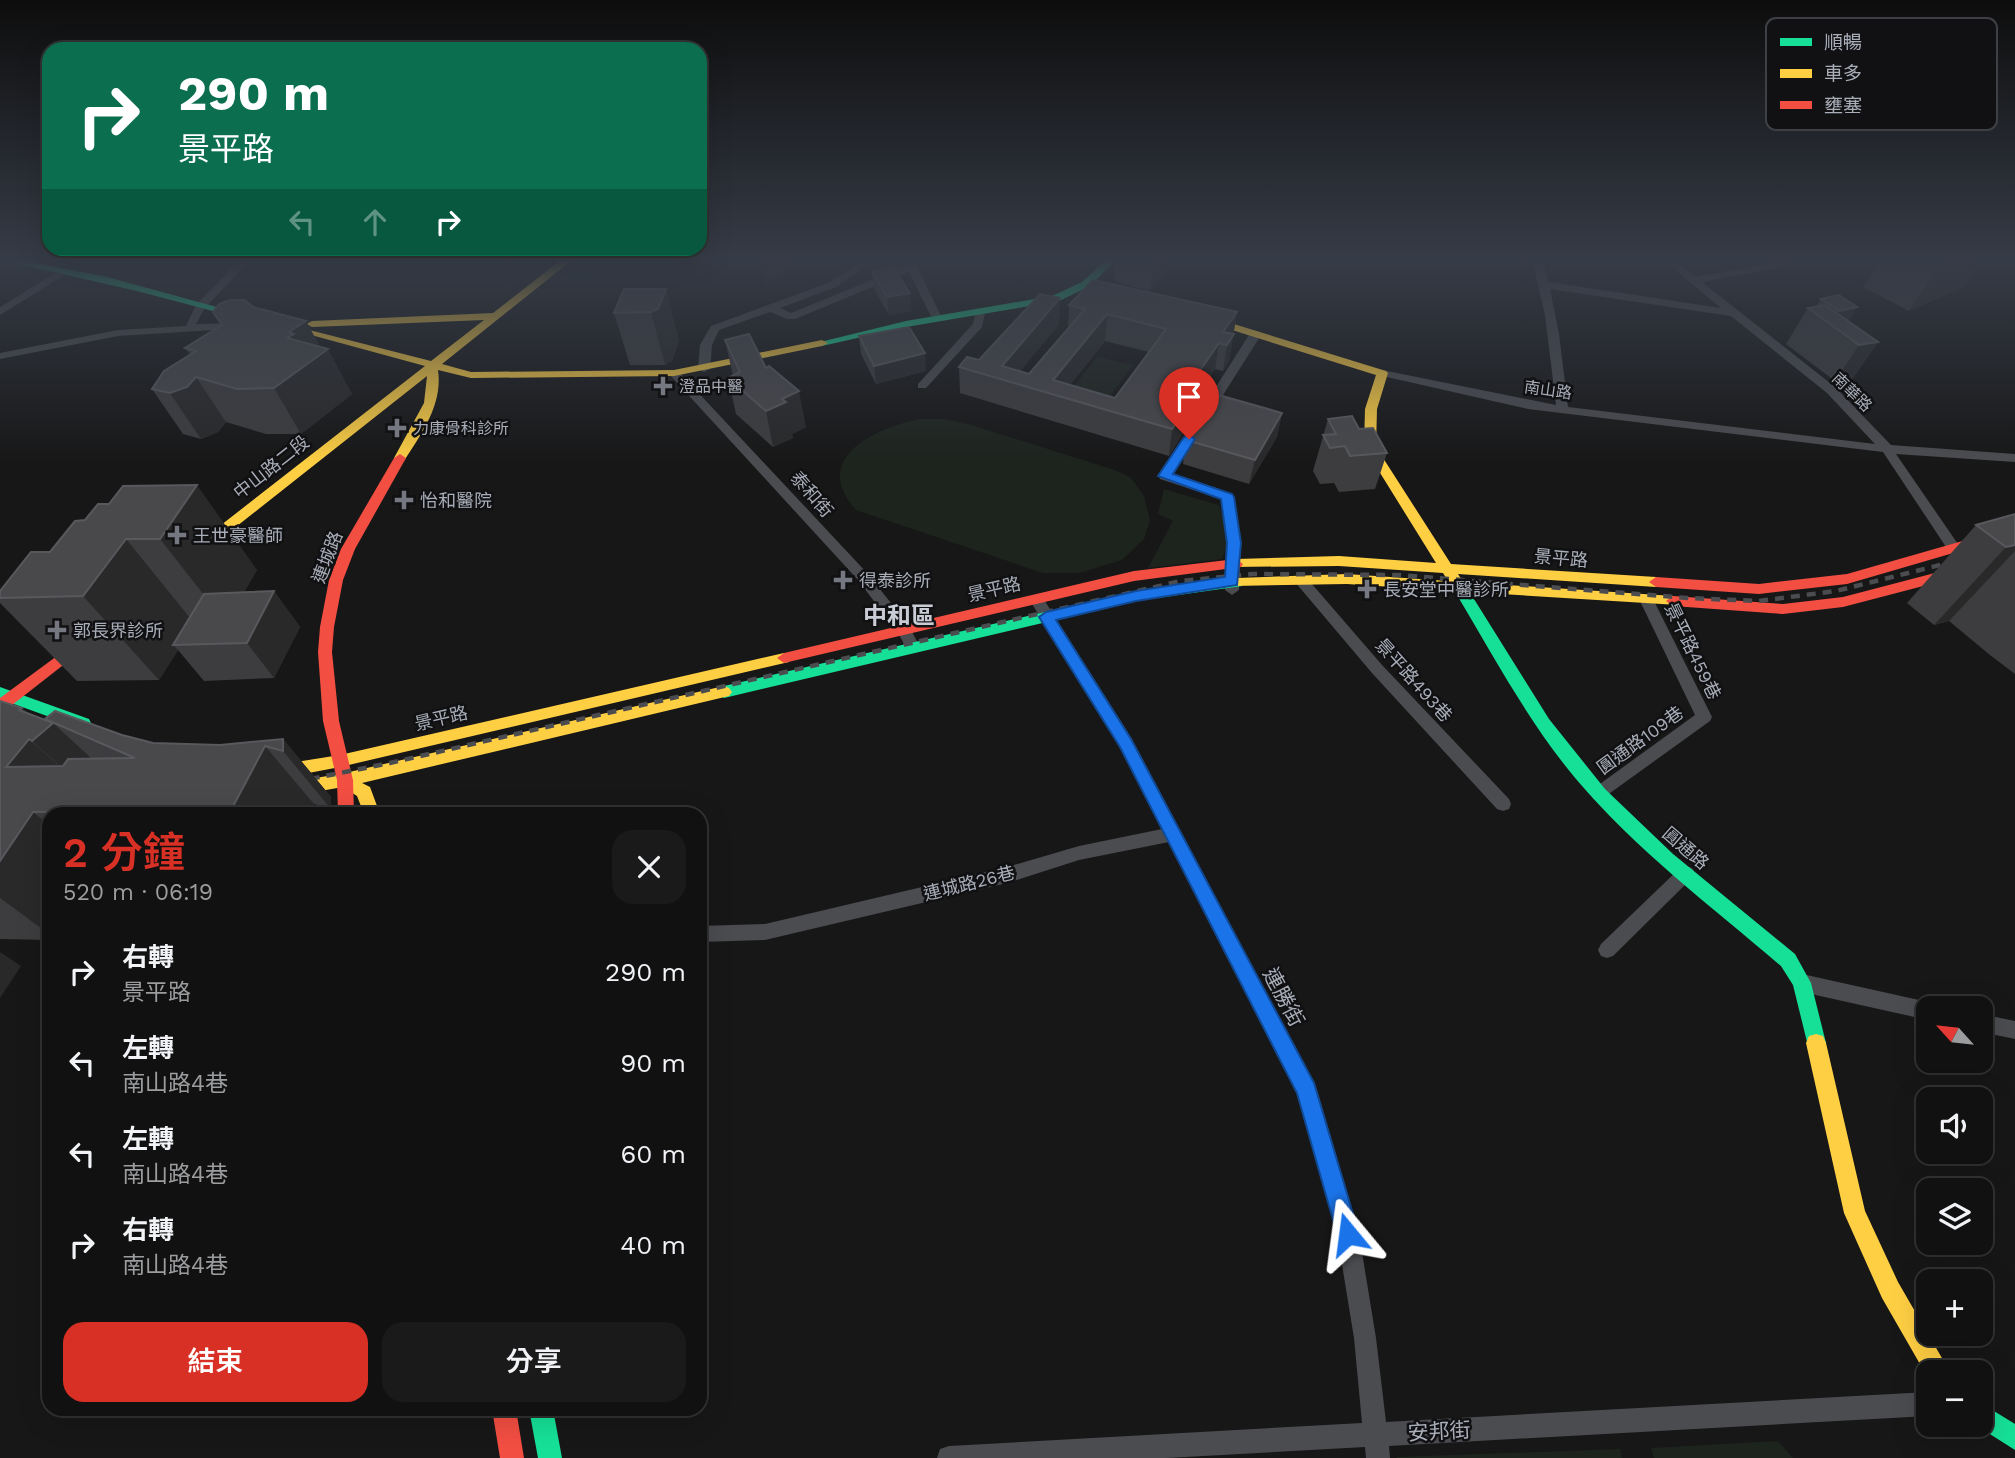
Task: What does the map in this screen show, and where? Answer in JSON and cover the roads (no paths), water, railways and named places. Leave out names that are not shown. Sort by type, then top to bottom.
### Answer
[{"type":"street","points":[[0,356],[111,334],[193,328]]},
{"type":"street","points":[[295,328],[471,375],[674,373],[704,369],[891,328]]},
{"type":"street","name":"中山路二段","points":[[426,364],[464,328]]},
{"type":"street","name":"中山路二段","points":[[187,551],[426,364],[478,328]]},
{"type":"street","points":[[704,369],[706,345],[715,328]]},
{"type":"street","points":[[922,386],[975,328]]},
{"type":"street","name":"南山路","points":[[1233,328],[1382,373],[1491,398],[1562,410],[1887,449],[2015,458]]},
{"type":"street","points":[[1551,328],[1562,410]]},
{"type":"street","name":"南華路","points":[[1755,328],[1831,390],[1887,449],[1953,547]]},
{"type":"street","points":[[1232,586],[1234,543],[1227,497],[1165,476],[1255,335]]},
{"type":"street","name":"連城路","points":[[346,807],[345,780],[331,721],[325,652],[327,627],[336,580],[348,549],[434,397],[436,384],[426,364]]},
{"type":"street","name":"泰和街","points":[[674,373],[863,577],[904,630],[913,647]]},
{"type":"street","name":"圓通路","points":[[1382,373],[1371,409],[1370,447],[1562,749],[1599,794],[1788,960],[1802,983],[1855,1213],[1890,1290],[1931,1360]]},
{"type":"street","name":"景平路","points":[[266,772],[289,771],[340,761],[1134,576],[1232,564],[1339,561],[1759,590],[1847,579],[2015,530]]},
{"type":"street","name":"景平路","points":[[270,791],[345,780],[1136,596],[1300,579],[1459,587],[1755,609],[1810,607],[1843,602],[2015,557]]},
{"type":"street","name":"景平路493巷","points":[[1300,579],[1377,669],[1503,804]]},
{"type":"street","name":"連勝街","points":[[1036,599],[1126,743],[1307,1090],[1348,1234],[1365,1338],[1377,1446]]},
{"type":"street","name":"景平路459巷","points":[[1647,601],[1704,717]]},
{"type":"street","points":[[3,703],[86,630]]},
{"type":"street","points":[[3,703],[99,729]]},
{"type":"street","name":"圓通路109巷","points":[[1599,794],[1704,717]]},
{"type":"street","name":"連城路","points":[[345,780],[364,792],[369,807]]},
{"type":"street","name":"連城路26巷","points":[[707,934],[765,932],[1007,876],[1079,853],[1173,834]]},
{"type":"street","points":[[1607,950],[1686,873]]},
{"type":"street","points":[[1802,983],[1916,1008]]},
{"type":"street","points":[[1993,1025],[2015,1030]]},
{"type":"street","name":"安邦街","points":[[949,1458],[1377,1446],[1916,1405]]},
{"type":"street","points":[[505,1416],[512,1458]]},
{"type":"street","points":[[542,1416],[550,1458]]},
{"type":"street","points":[[1993,1423],[2015,1438]]},
{"type":"railway","points":[[295,782],[390,763],[1181,581],[1253,574],[1398,575],[1687,598],[1759,601],[1836,591],[1960,560]]},
{"type":"place","name":"澄品中醫","points":[[663,386]]},
{"type":"place","name":"力康骨科診所","points":[[397,428]]},
{"type":"place","name":"怡和醫院","points":[[404,500]]},
{"type":"place","name":"王世豪醫師","points":[[177,535]]},
{"type":"place","name":"得泰診所","points":[[843,580]]},
{"type":"place","name":"長安堂中醫診所","points":[[1367,589]]},
{"type":"place","name":"郭長界診所","points":[[57,630]]},
{"type":"district","name":"中和區","points":[[899,616]]}]
